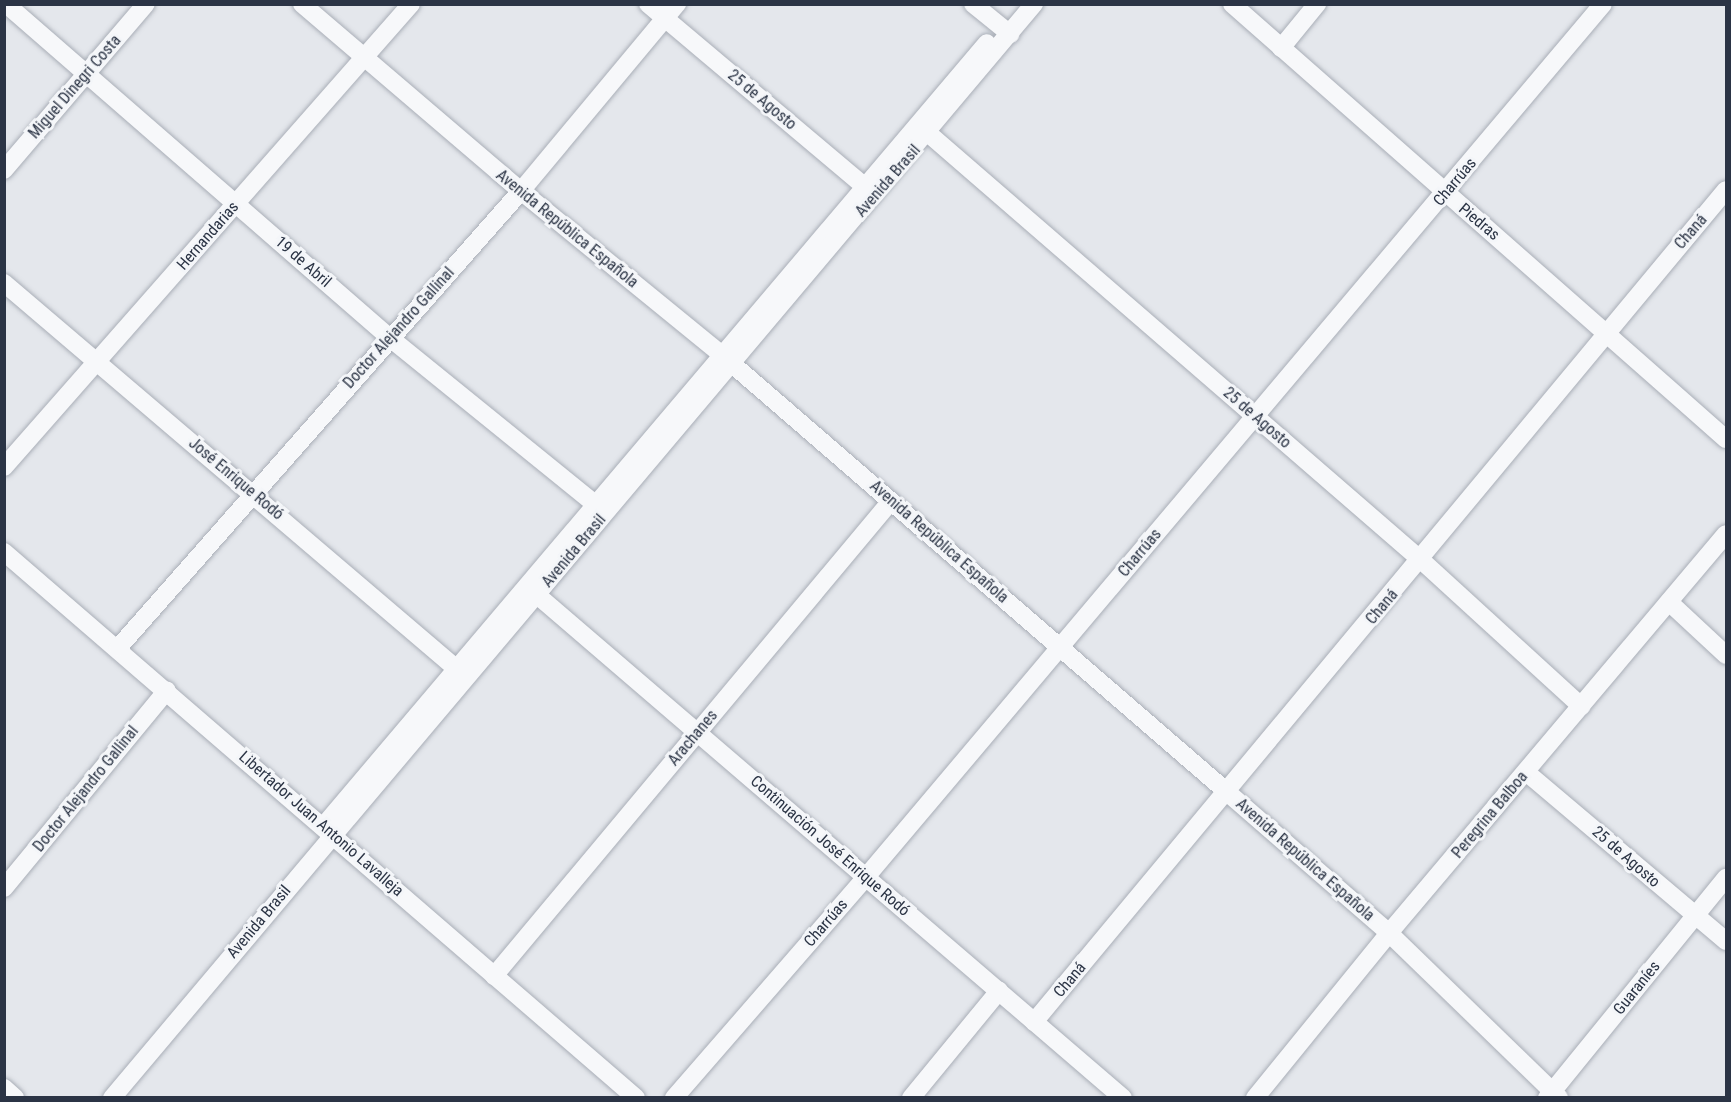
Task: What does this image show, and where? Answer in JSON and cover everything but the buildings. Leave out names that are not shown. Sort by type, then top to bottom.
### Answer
[{"type":"street","name":"19 de Abril","points":[[6,4],[390,338],[600,508]]},
{"type":"street","name":"Miguel Dinegri Costa","points":[[4,170],[146,4]]},
{"type":"street","name":"Avenida República Española","points":[[302,4],[520,191],[728,360],[1389,933],[1552,1096]]},
{"type":"street","name":"Hernandarias","points":[[4,467],[411,4]]},
{"type":"street","name":"25 de Agosto","points":[[648,4],[870,191]]},
{"type":"street","name":"Doctor Alejandro Gallinal","points":[[118,648],[520,191],[677,4]]},
{"type":"street","points":[[973,4],[1005,30]]},
{"type":"street","name":"Avenida Brasil","points":[[870,191],[929,134],[1005,30],[1019,4]]},
{"type":"street","name":"Avenida Brasil","points":[[112,1098],[460,672],[728,360],[1005,30],[1034,4]]},
{"type":"street","name":"Piedras","points":[[1232,4],[1445,194],[1606,330],[1726,439]]},
{"type":"street","points":[[1281,48],[1317,4]]},
{"type":"street","name":"Charrúas","points":[[674,1098],[866,877],[1445,194],[1603,4]]},
{"type":"street","name":"25 de Agosto","points":[[929,134],[1421,560],[1581,706]]},
{"type":"street","name":"Chaná","points":[[1035,1022],[1421,560],[1606,330],[1726,190]]},
{"type":"street","name":"José Enrique Rodó","points":[[4,284],[460,672]]},
{"type":"street","name":"Arachanes","points":[[494,976],[891,501]]},
{"type":"street","name":"Avenida Brasil","points":[[460,672],[537,595],[600,508]]},
{"type":"street","name":"Peregrina Balboa","points":[[1256,1098],[1389,933],[1726,534]]},
{"type":"street","name":"Libertador Juan Antonio Lavalleja","points":[[8,562],[118,648],[636,1098]]},
{"type":"street","name":"Continuación José Enrique Rodó","points":[[537,595],[1123,1098]]},
{"type":"street","points":[[1669,602],[1726,655]]},
{"type":"street","name":"Doctor Alejandro Gallinal","points":[[4,888],[167,690]]},
{"type":"street","name":"25 de Agosto","points":[[1526,772],[1726,941]]},
{"type":"street","name":"Avenida Brasil","points":[[98,1098],[328,831]]},
{"type":"street","name":"Guaraníes","points":[[1552,1096],[1726,878]]},
{"type":"street","points":[[910,1098],[999,991]]},
{"type":"street","points":[[4,1088],[15,1098]]}]
